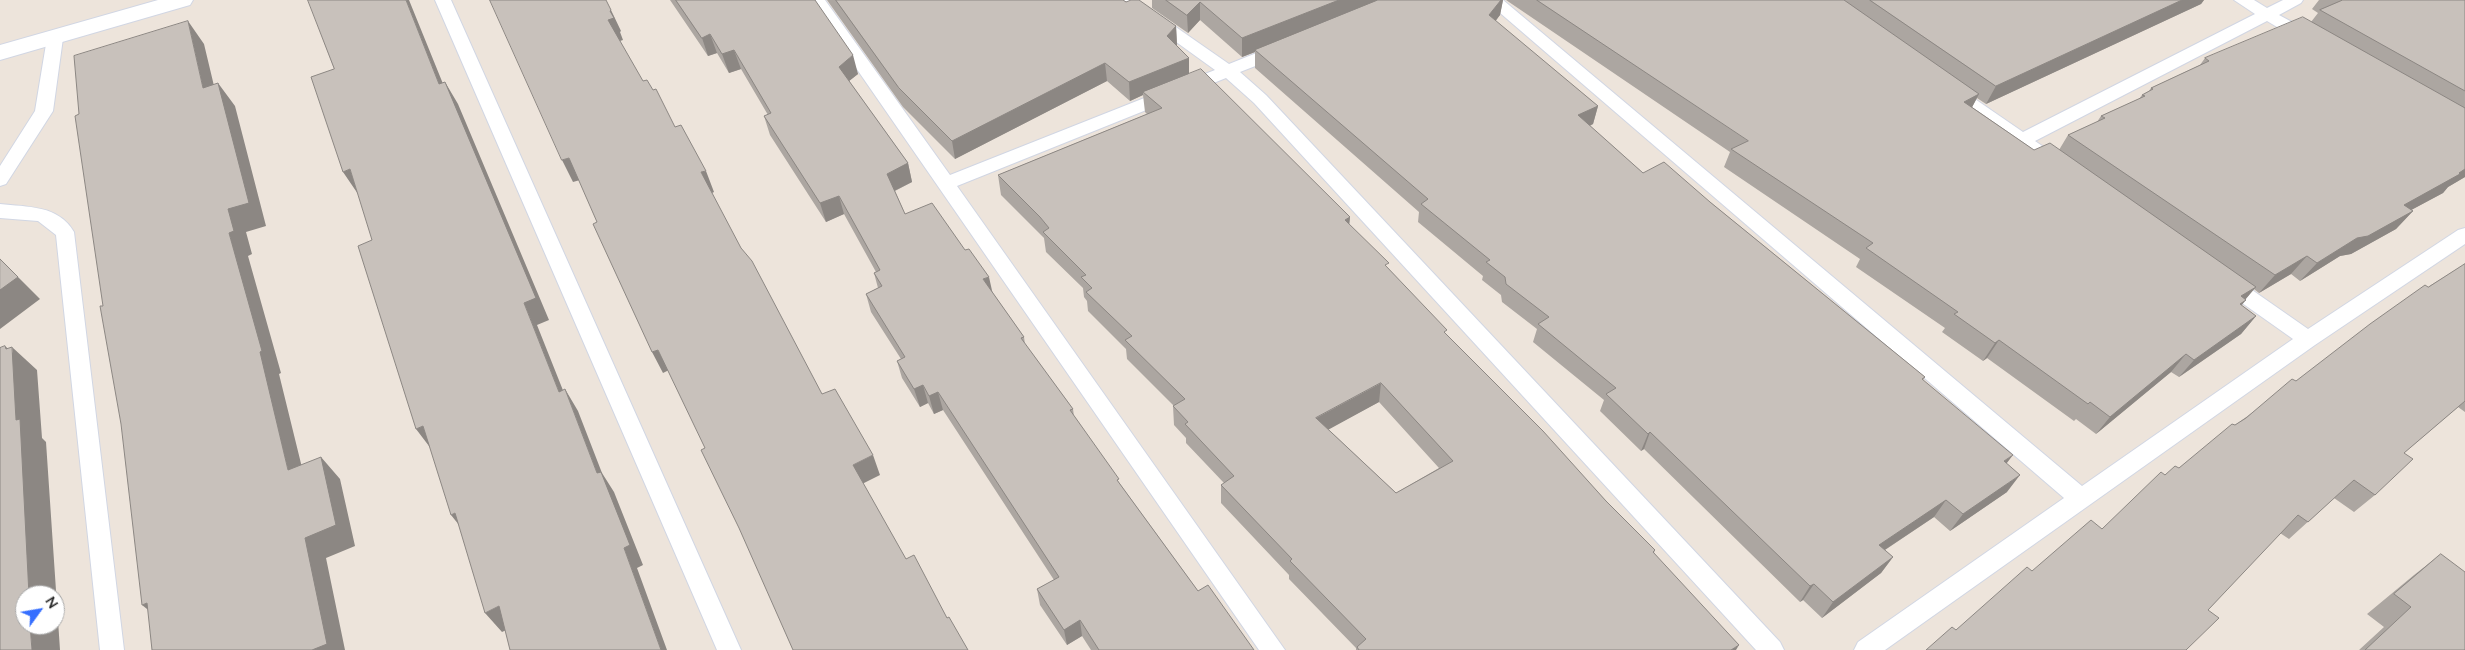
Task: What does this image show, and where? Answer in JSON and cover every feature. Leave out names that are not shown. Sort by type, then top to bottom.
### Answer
[{"type":"street","points":[[0,53],[182,0]]},
{"type":"lane","points":[[443,0],[729,650]]},
{"type":"lane","points":[[817,0],[1273,650]]},
{"type":"lane","points":[[1126,0],[1228,71],[1260,99],[1772,650]]},
{"type":"lane","points":[[1493,0],[2081,499]]},
{"type":"lane","points":[[2242,0],[2319,45]]},
{"type":"lane","points":[[2022,140],[2294,0]]},
{"type":"lane","points":[[0,180],[44,111],[55,38]]},
{"type":"lane","points":[[945,184],[1292,45]]},
{"type":"lane","points":[[1934,78],[2071,174]]},
{"type":"lane","points":[[0,211],[42,215],[65,232],[112,650]]},
{"type":"lane","points":[[1866,650],[2308,339],[2465,235]]},
{"type":"lane","points":[[2210,270],[2308,339]]},
{"type":"building","points":[[308,0],[406,0],[439,84],[445,82],[536,298],[524,303],[559,392],[565,389],[597,473],[601,472],[630,545],[624,548],[661,650],[510,650],[499,606],[485,613],[455,513],[451,515],[423,426],[416,429],[358,246],[372,240],[350,169],[343,172],[311,77],[334,69]]},
{"type":"building","points":[[490,0],[606,0],[614,18],[608,20],[643,81],[647,80],[653,90],[656,89],[675,127],[681,125],[706,171],[701,172],[741,248],[752,261],[822,394],[835,389],[873,455],[853,465],[906,559],[914,555],[947,618],[949,617],[968,650],[793,650],[739,528],[701,450],[705,448],[658,350],[652,352],[593,224],[597,222],[569,158],[562,160]]},
{"type":"building","points":[[676,0],[815,0],[853,55],[839,67],[908,163],[887,174],[905,214],[932,203],[965,250],[969,249],[989,277],[983,279],[1024,337],[1021,338],[1073,409],[1070,410],[1119,479],[1117,480],[1198,591],[1208,585],[1254,650],[1099,650],[1080,620],[1064,630],[1037,589],[1059,577],[938,392],[929,396],[923,385],[914,389],[897,361],[905,357],[866,294],[882,286],[874,273],[880,270],[839,196],[820,203],[764,116],[771,113],[734,50],[722,54],[710,34],[702,38]]},
{"type":"building","points":[[836,0],[1123,0],[1126,2],[1139,0],[1176,26],[1167,36],[1189,58],[1129,82],[1105,63],[952,141],[899,88]]},
{"type":"building","points":[[1166,0],[1339,0],[1242,38],[1200,2],[1187,15]]},
{"type":"building","points":[[1378,0],[1501,0],[1489,15],[1598,106],[1578,115],[1643,173],[1664,162],[1710,202],[1925,377],[1922,379],[2013,455],[2004,461],[2020,475],[1963,514],[1946,500],[1879,545],[1893,557],[1833,602],[1814,584],[1810,586],[1650,432],[1648,434],[1606,394],[1616,388],[1538,324],[1549,317],[1506,284],[1505,277],[1486,262],[1490,260],[1421,204],[1428,199],[1255,50]]},
{"type":"building","points":[[1537,0],[1844,0],[1979,94],[1964,102],[2034,150],[2050,143],[2256,287],[2241,296],[2246,300],[2240,304],[2256,316],[2194,360],[2186,354],[2110,417],[2090,402],[2088,404],[1999,340],[1995,343],[1954,314],[1958,312],[1866,248],[1873,243],[1731,149],[1748,141]]},
{"type":"building","points":[[1870,0],[2182,0],[1996,86]]},
{"type":"building","points":[[2343,0],[2465,0],[2465,91],[2320,10]]},
{"type":"building","points":[[2303,17],[2465,108],[2465,169],[2460,174],[2404,205],[2413,211],[2368,236],[2357,238],[2317,263],[2307,256],[2275,275],[2068,135],[2105,118],[2101,116],[2145,96],[2142,95],[2153,89],[2151,88],[2209,61],[2205,58]]},
{"type":"building","points":[[188,21],[203,88],[218,83],[249,203],[228,209],[234,231],[229,233],[262,351],[260,352],[288,470],[321,457],[336,525],[305,538],[327,644],[312,650],[152,650],[147,603],[142,605],[121,424],[100,306],[103,306],[75,116],[79,114],[74,56]]},
{"type":"building","points":[[1201,69],[1350,217],[1345,220],[1389,263],[1385,265],[1447,330],[1444,332],[1543,431],[1606,501],[1655,550],[1653,552],[1739,645],[1731,650],[1359,650],[1357,647],[1366,639],[1290,561],[1292,559],[1221,485],[1234,476],[1185,424],[1188,422],[1173,406],[1185,399],[1125,340],[1132,336],[1086,292],[1092,288],[1081,277],[1086,275],[1043,232],[1049,228],[998,175],[1162,108],[1143,92]],"holes":[[[1381,383],[1453,461],[1396,493],[1316,418]]]},
{"type":"building","points":[[0,259],[18,277],[0,290]]},
{"type":"building","points":[[2465,264],[2465,401],[2404,453],[2413,459],[2375,495],[2354,480],[2308,522],[2298,515],[2208,610],[2219,618],[2186,650],[1926,650],[1952,627],[1956,630],[2027,567],[2032,571],[2091,520],[2102,529],[2161,472],[2165,475],[2175,466],[2179,468],[2232,424],[2235,425],[2246,418],[2292,379],[2296,381],[2370,324],[2425,285],[2428,287]]},
{"type":"building","points":[[5,346],[6,349],[12,347],[16,420],[20,419],[28,585],[15,585],[15,635],[31,635],[32,650],[0,650],[0,348]]},
{"type":"building","points":[[2441,554],[2465,572],[2465,650],[2365,650],[2411,607],[2394,594]]}]
